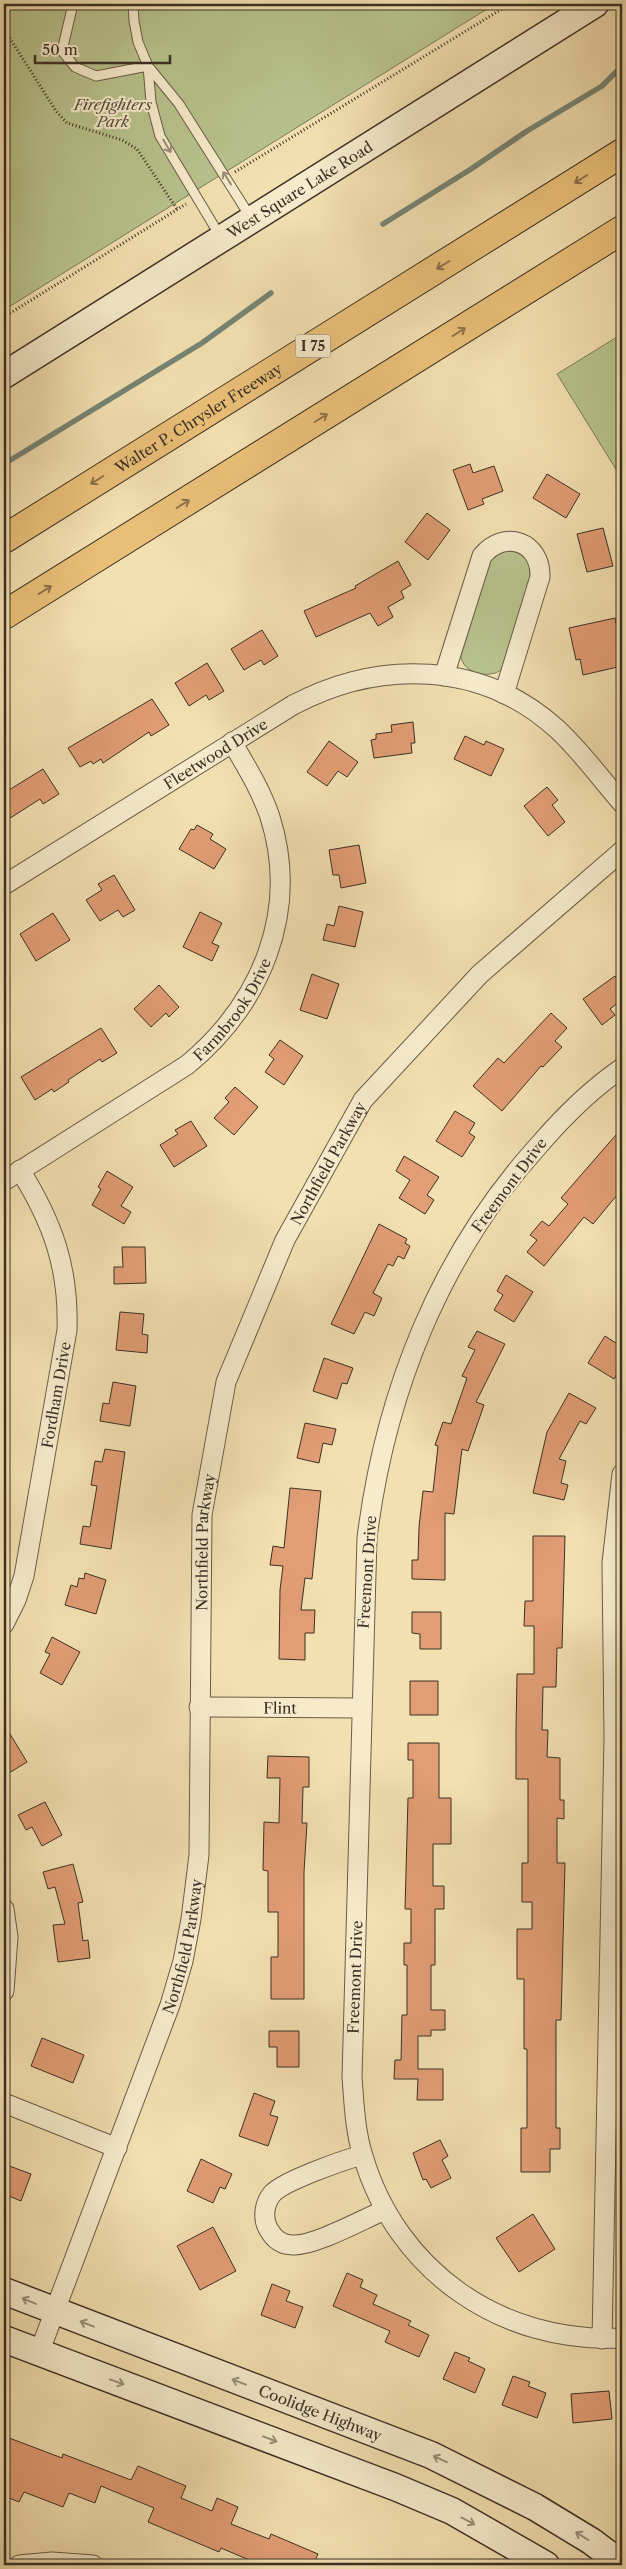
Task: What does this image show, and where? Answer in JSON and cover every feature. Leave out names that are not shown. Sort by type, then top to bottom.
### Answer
[{"type":"highway","name":"Walter P. Chrysler Freeway","points":[[4,539],[622,153]]},
{"type":"highway","points":[[4,615],[622,230]]},
{"type":"main road","name":"West Square Lake Road","points":[[4,375],[595,4]]},
{"type":"main road","name":"Coolidge Highway","points":[[4,2291],[54,2312],[431,2455],[535,2507],[622,2564]]},
{"type":"main road","points":[[4,2339],[395,2487],[452,2512],[546,2565]]},
{"type":"street","points":[[444,676],[482,556],[493,545],[506,541],[516,541],[531,550],[539,564],[540,576],[504,694]]},
{"type":"street","name":"Fleetwood Drive","points":[[4,885],[293,705],[338,684],[386,674],[444,676],[483,685],[504,694],[538,714],[558,730],[622,804]]},
{"type":"street","name":"Farmbrook Drive","points":[[4,1181],[155,1087],[211,1045],[231,1023],[263,968],[272,943],[278,914],[278,860],[270,818],[261,795],[232,742]]},
{"type":"street","name":"Northfield Parkway","points":[[39,2353],[170,2005],[183,1962],[191,1919],[199,1855],[202,1515],[226,1382],[285,1240],[363,1100],[480,974],[622,851]]},
{"type":"street","name":"Freemont Drive","points":[[622,1068],[584,1097],[560,1121],[500,1192],[476,1226],[448,1274],[412,1353],[388,1427],[372,1494],[367,1538],[352,2077],[362,2155],[385,2210],[400,2234],[429,2267],[480,2306],[508,2320],[535,2329],[579,2338],[622,2338]]},
{"type":"street","name":"Fordham Drive","points":[[4,1624],[16,1600],[28,1554],[63,1357],[68,1312],[65,1273],[51,1227],[42,1207],[20,1170]]},
{"type":"street","points":[[602,2339],[614,1738],[612,1562],[622,1474]]},
{"type":"street","name":"Flint","points":[[199,1707],[361,1708]]},
{"type":"street","points":[[4,1909],[8,1937],[4,1991]]},
{"type":"street","points":[[4,2103],[117,2148]]},
{"type":"street","points":[[362,2155],[279,2188],[268,2200],[265,2216],[267,2226],[277,2240],[293,2246],[308,2243],[385,2210]]},
{"type":"street","points":[[19,2565],[52,2562],[93,2565]]},
{"type":"lane","points":[[73,4],[62,51],[75,67],[96,76],[148,66]]},
{"type":"lane","points":[[133,4],[138,42],[148,66],[180,104],[252,220]]},
{"type":"lane","points":[[148,66],[151,102],[160,136],[222,239]]},
{"type":"path","points":[[233,174],[510,4]]},
{"type":"path","points":[[4,29],[56,111],[67,123],[122,140],[136,149],[177,209]]},
{"type":"path","points":[[4,317],[188,202]]},
{"type":"green space","name":"Firefighters Park","points":[[4,4],[495,4],[4,310]]},
{"type":"green space","points":[[622,334],[622,479],[557,374]]},
{"type":"green space","points":[[502,551],[514,552],[523,556],[529,564],[530,577],[502,669],[491,674],[477,673],[466,666],[462,661],[461,655],[489,564],[493,557]]},
{"type":"building","points":[[470,464],[473,473],[494,466],[503,491],[482,499],[484,504],[468,510],[453,470]]},
{"type":"building","points":[[547,474],[580,494],[566,518],[533,498]]},
{"type":"building","points":[[427,513],[450,530],[428,560],[405,542]]},
{"type":"building","points":[[603,528],[613,566],[587,572],[577,534]]},
{"type":"building","points":[[398,561],[411,585],[401,591],[404,598],[388,607],[393,617],[378,626],[370,613],[316,637],[304,611],[356,588],[355,586]]},
{"type":"building","points":[[615,618],[622,654],[622,666],[583,675],[580,659],[576,660],[569,628]]},
{"type":"building","points":[[262,630],[278,656],[264,665],[261,660],[244,670],[231,649]]},
{"type":"building","points":[[207,663],[224,691],[209,700],[206,695],[189,706],[175,683]]},
{"type":"building","points":[[152,699],[169,725],[151,736],[149,732],[103,763],[101,759],[93,764],[91,761],[80,767],[68,748]]},
{"type":"building","points":[[413,722],[415,743],[411,743],[412,753],[374,758],[371,740],[376,739],[376,734],[392,732],[391,725]]},
{"type":"building","points":[[465,736],[484,745],[486,741],[504,749],[491,776],[454,759]]},
{"type":"building","points":[[329,741],[358,762],[347,777],[338,771],[327,786],[307,772]]},
{"type":"building","points":[[43,769],[59,794],[43,804],[40,799],[4,822],[4,793]]},
{"type":"building","points":[[547,787],[558,800],[552,805],[565,822],[548,836],[524,806]]},
{"type":"building","points":[[197,825],[213,834],[210,839],[226,849],[214,869],[179,849],[191,829],[194,830]]},
{"type":"building","points":[[359,845],[366,883],[341,888],[339,875],[333,875],[329,850]]},
{"type":"building","points":[[114,875],[135,910],[123,917],[118,910],[100,921],[86,900],[102,890],[98,884]]},
{"type":"building","points":[[339,906],[363,912],[355,947],[323,940],[327,924],[334,926]]},
{"type":"building","points":[[200,912],[222,923],[212,943],[219,946],[212,961],[183,947]]},
{"type":"building","points":[[53,913],[70,940],[36,961],[20,934]]},
{"type":"building","points":[[312,974],[339,984],[327,1019],[300,1010]]},
{"type":"building","points":[[615,976],[622,986],[622,1000],[610,1009],[615,1015],[602,1025],[583,999]]},
{"type":"building","points":[[159,985],[179,1007],[169,1017],[166,1013],[151,1027],[134,1009]]},
{"type":"building","points":[[551,1013],[567,1028],[555,1041],[562,1047],[543,1067],[541,1066],[502,1111],[473,1086],[498,1058],[504,1063]]},
{"type":"building","points":[[101,1028],[117,1053],[102,1062],[100,1059],[68,1080],[69,1082],[54,1092],[52,1089],[35,1100],[21,1077]]},
{"type":"building","points":[[280,1040],[303,1056],[284,1085],[265,1072],[274,1059],[269,1055]]},
{"type":"building","points":[[235,1087],[258,1107],[234,1135],[214,1118],[229,1102],[225,1098]]},
{"type":"building","points":[[455,1111],[475,1123],[469,1133],[475,1137],[462,1157],[436,1141]]},
{"type":"building","points":[[191,1121],[207,1146],[174,1167],[160,1145],[178,1134],[175,1130]]},
{"type":"building","points":[[622,1128],[622,1189],[593,1224],[584,1217],[544,1266],[527,1252],[537,1240],[530,1235],[542,1221],[549,1226],[568,1204],[561,1198]]},
{"type":"building","points":[[404,1156],[439,1177],[427,1195],[434,1200],[425,1214],[399,1198],[410,1180],[396,1171]]},
{"type":"building","points":[[107,1171],[133,1187],[121,1206],[131,1212],[124,1224],[92,1205],[101,1189],[98,1187]]},
{"type":"building","points":[[379,1224],[407,1239],[405,1243],[410,1246],[404,1259],[398,1256],[393,1266],[388,1264],[373,1293],[382,1298],[374,1316],[365,1312],[354,1334],[331,1324]]},
{"type":"building","points":[[122,1247],[145,1247],[146,1283],[114,1284],[114,1267],[123,1267]]},
{"type":"building","points":[[506,1275],[533,1292],[514,1322],[494,1310],[503,1295],[497,1291]]},
{"type":"building","points":[[120,1312],[144,1314],[142,1334],[148,1335],[147,1353],[116,1350]]},
{"type":"building","points":[[477,1331],[505,1344],[476,1402],[484,1405],[468,1451],[462,1449],[454,1514],[445,1513],[445,1580],[412,1579],[412,1560],[418,1560],[423,1491],[433,1492],[438,1446],[435,1445],[443,1422],[451,1424],[467,1378],[462,1376],[475,1350],[468,1347]]},
{"type":"building","points":[[605,1336],[622,1347],[617,1356],[622,1359],[622,1365],[614,1379],[588,1363]]},
{"type":"building","points":[[324,1358],[353,1368],[347,1384],[342,1383],[337,1399],[313,1391]]},
{"type":"building","points":[[113,1382],[136,1386],[130,1426],[100,1421],[103,1403],[109,1404]]},
{"type":"building","points":[[569,1393],[596,1408],[586,1424],[580,1421],[559,1459],[566,1461],[561,1483],[568,1485],[564,1500],[533,1493],[547,1432]]},
{"type":"building","points":[[305,1423],[336,1429],[332,1445],[323,1443],[319,1463],[297,1458]]},
{"type":"building","points":[[105,1449],[125,1452],[111,1549],[80,1544],[83,1526],[90,1527],[97,1486],[91,1485],[95,1461],[102,1462]]},
{"type":"building","points":[[290,1488],[321,1491],[312,1579],[305,1578],[301,1610],[315,1610],[314,1633],[305,1633],[305,1660],[279,1659],[280,1590],[283,1566],[270,1565],[273,1546],[284,1548]]},
{"type":"building","points":[[533,1536],[565,1536],[562,1648],[557,1648],[556,1687],[543,1687],[542,1730],[548,1730],[547,1757],[560,1758],[560,1800],[564,1800],[564,1819],[557,1818],[557,1863],[565,1863],[561,2020],[556,2020],[556,2128],[560,2128],[560,2149],[550,2149],[550,2172],[521,2172],[521,2128],[527,2128],[527,2049],[524,2049],[524,1979],[517,1979],[517,1929],[532,1929],[532,1902],[522,1902],[522,1863],[528,1863],[528,1779],[516,1779],[517,1674],[534,1674],[534,1626],[524,1626],[525,1601],[533,1601]]},
{"type":"building","points":[[85,1573],[106,1580],[96,1614],[65,1605],[71,1585],[77,1587],[79,1578],[84,1579]]},
{"type":"building","points":[[412,1612],[441,1612],[441,1649],[420,1649],[420,1634],[412,1633]]},
{"type":"building","points":[[52,1637],[80,1652],[62,1685],[40,1673],[50,1654],[45,1652]]},
{"type":"building","points":[[410,1681],[438,1681],[438,1715],[410,1715]]},
{"type":"building","points":[[4,1724],[27,1762],[4,1776]]},
{"type":"building","points":[[408,1743],[439,1743],[439,1798],[451,1798],[451,1844],[433,1844],[433,1886],[444,1886],[444,1909],[435,1909],[435,1965],[431,1965],[431,2010],[445,2010],[445,2030],[431,2030],[431,2036],[418,2036],[418,2069],[443,2069],[443,2100],[417,2100],[418,2079],[394,2079],[395,2060],[401,2060],[402,2015],[407,2015],[407,1965],[404,1965],[404,1943],[411,1943],[411,1909],[405,1909],[408,1798],[413,1798],[413,1760],[408,1760]]},
{"type":"building","points":[[268,1756],[309,1757],[309,1787],[303,1787],[302,1823],[307,1823],[304,1872],[304,1999],[271,1999],[271,1957],[278,1957],[278,1912],[268,1912],[268,1871],[263,1870],[264,1822],[279,1823],[280,1778],[267,1778]]},
{"type":"building","points":[[45,1802],[62,1835],[42,1846],[32,1827],[26,1830],[18,1815]]},
{"type":"building","points":[[73,1864],[83,1902],[78,1903],[83,1941],[88,1940],[90,1958],[58,1962],[53,1925],[65,1924],[55,1887],[48,1889],[43,1872]]},
{"type":"building","points":[[269,2031],[299,2031],[299,2067],[277,2067],[277,2047],[269,2047]]},
{"type":"building","points":[[42,2038],[84,2055],[73,2083],[31,2066]]},
{"type":"building","points":[[254,2093],[275,2101],[270,2115],[278,2117],[268,2146],[239,2136]]},
{"type":"building","points":[[440,2140],[448,2156],[442,2160],[451,2178],[431,2188],[426,2179],[423,2180],[413,2153]]},
{"type":"building","points":[[201,2159],[232,2174],[225,2189],[220,2187],[213,2203],[187,2191]]},
{"type":"building","points":[[4,2164],[31,2174],[21,2201],[4,2194]]},
{"type":"building","points":[[533,2214],[555,2249],[519,2272],[496,2238]]},
{"type":"building","points":[[213,2227],[236,2271],[200,2290],[177,2246]]},
{"type":"building","points":[[347,2273],[363,2280],[360,2287],[377,2295],[373,2304],[411,2321],[408,2325],[429,2335],[419,2357],[385,2342],[390,2331],[333,2306]]},
{"type":"building","points":[[272,2284],[290,2291],[286,2301],[303,2307],[295,2328],[261,2315]]},
{"type":"building","points":[[455,2352],[470,2358],[468,2361],[485,2369],[475,2393],[443,2379]]},
{"type":"building","points":[[513,2376],[530,2382],[528,2386],[546,2393],[537,2418],[502,2405]]},
{"type":"building","points":[[609,2391],[612,2419],[573,2423],[571,2394]]},
{"type":"building","points":[[4,2436],[62,2458],[63,2454],[131,2480],[138,2466],[186,2486],[181,2498],[212,2511],[217,2498],[238,2507],[231,2524],[269,2539],[271,2534],[318,2554],[313,2565],[261,2565],[221,2548],[219,2552],[148,2522],[154,2508],[101,2486],[95,2503],[69,2493],[63,2507],[24,2492],[19,2502],[4,2496],[4,2488],[10,2473],[4,2470]]},
{"type":"waterway","points":[[383,224],[471,169],[527,131],[602,86],[622,66]]},
{"type":"waterway","points":[[4,464],[202,343],[271,293]]}]
